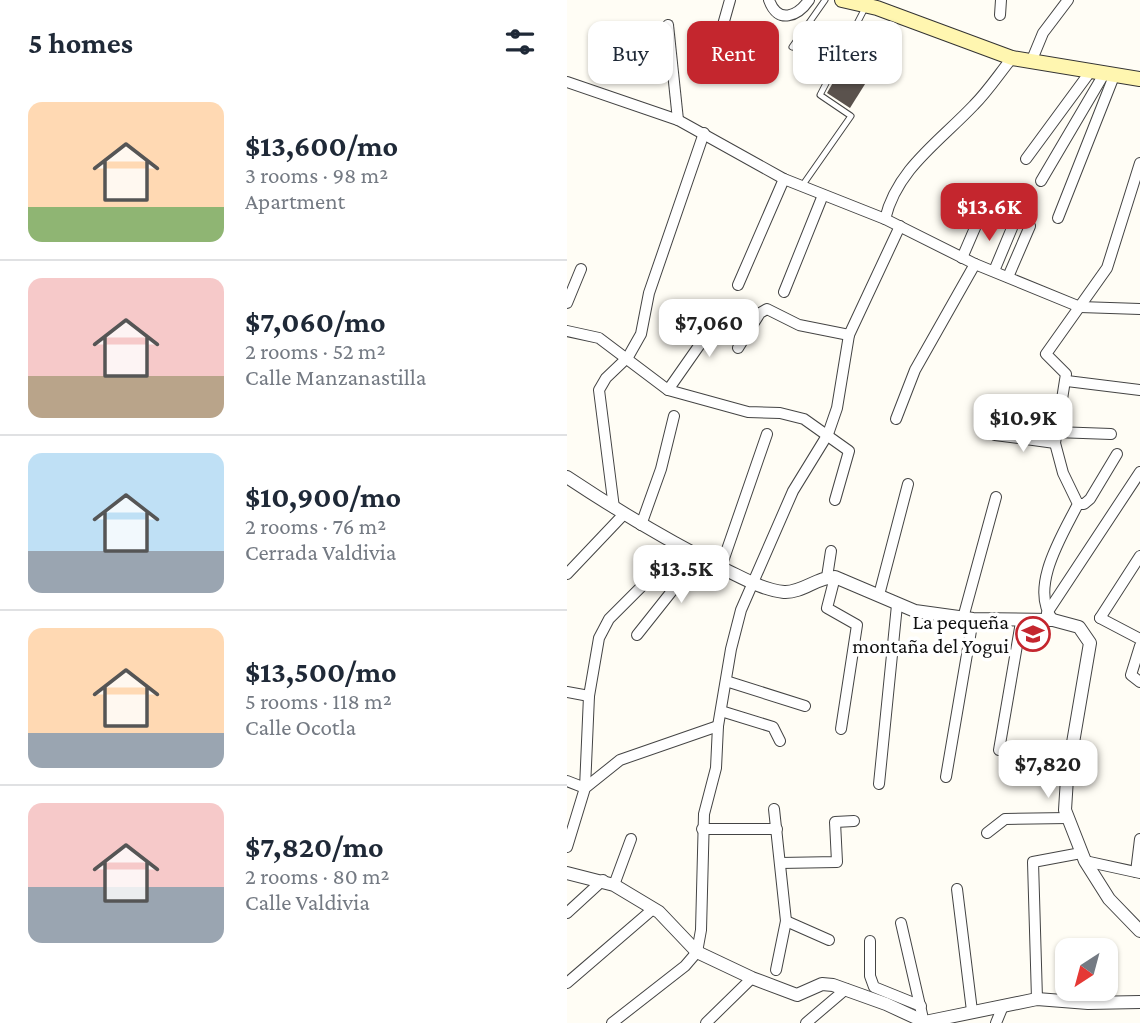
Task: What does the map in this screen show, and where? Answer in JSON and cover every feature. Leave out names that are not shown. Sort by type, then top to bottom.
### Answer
[{"type":"main road","points":[[845,0],[867,5],[1012,58],[1140,79]]},
{"type":"street","points":[[724,21],[730,0]]},
{"type":"street","points":[[769,0],[774,10],[791,17],[797,15],[809,0]]},
{"type":"street","points":[[1000,15],[1001,0]]},
{"type":"street","points":[[1031,62],[1043,33],[1068,0]]},
{"type":"street","points":[[885,219],[889,199],[901,179],[977,103],[1012,58]]},
{"type":"street","points":[[673,72],[678,120]]},
{"type":"street","points":[[1026,159],[1103,74]]},
{"type":"street","points":[[1041,181],[1103,74]]},
{"type":"street","points":[[1058,218],[1103,74]]},
{"type":"street","points":[[567,82],[678,120],[784,179],[885,219],[975,264],[1080,307],[1140,309]]},
{"type":"street","points":[[567,574],[619,511],[599,390],[606,378],[628,357],[641,334],[649,293],[704,133]]},
{"type":"street","points":[[1078,504],[1063,473],[1055,438],[1067,381],[1062,367],[1046,354],[1107,268],[1140,163]]},
{"type":"street","points":[[738,285],[784,179]]},
{"type":"street","points":[[784,292],[823,195]]},
{"type":"street","points":[[962,258],[987,200]]},
{"type":"street","points":[[612,1023],[685,965],[697,952],[703,882],[702,829],[716,768],[718,726],[734,636],[753,583],[793,491],[828,433],[837,408],[849,335],[900,226]]},
{"type":"street","points":[[1009,277],[1030,226]]},
{"type":"street","points":[[994,271],[1012,228]]},
{"type":"street","points":[[896,419],[915,370],[975,264]]},
{"type":"street","points":[[567,303],[581,269]]},
{"type":"street","points":[[738,348],[761,313],[767,309],[799,325],[849,335]]},
{"type":"street","points":[[668,390],[724,310]]},
{"type":"street","points":[[567,331],[599,338],[628,357],[668,390],[748,412],[780,413],[804,419],[828,433],[849,451],[835,500]]},
{"type":"street","points":[[1067,381],[1140,390]]},
{"type":"street","points":[[992,405],[1059,414]]},
{"type":"street","points":[[642,524],[661,469],[674,416]]},
{"type":"street","points":[[721,567],[767,434]]},
{"type":"street","points":[[995,435],[1055,438],[1111,434]]},
{"type":"street","points":[[1078,504],[1084,504],[1090,499],[1117,454]]},
{"type":"street","points":[[1050,617],[1140,472]]},
{"type":"street","points":[[567,477],[619,511],[699,557],[774,590],[792,591],[831,577],[879,595],[897,605],[968,619],[1021,622],[1050,617],[1079,627],[1090,643],[1064,794],[1068,818],[1083,857],[1109,899],[1140,931]]},
{"type":"street","points":[[879,595],[908,484]]},
{"type":"street","points":[[946,777],[968,619],[996,497]]},
{"type":"street","points":[[1050,617],[1048,565],[1078,504]]},
{"type":"street","points":[[567,847],[585,788],[589,696],[600,638],[609,620],[655,573],[676,544]]},
{"type":"street","points":[[831,551],[827,608],[857,625],[841,729]]},
{"type":"street","points":[[1079,627],[1100,618],[1140,556]]},
{"type":"street","points":[[637,635],[699,557]]},
{"type":"street","points":[[879,784],[897,605]]},
{"type":"street","points":[[1100,618],[1140,639]]},
{"type":"street","points":[[999,750],[1021,622]]},
{"type":"street","points":[[1140,646],[1131,675],[1140,682]]},
{"type":"street","points":[[726,681],[805,706]]},
{"type":"street","points":[[567,692],[589,696]]},
{"type":"street","points":[[721,711],[773,727],[780,741]]},
{"type":"street","points":[[585,788],[620,760],[718,726]]},
{"type":"street","points":[[567,781],[585,788]]},
{"type":"street","points":[[774,809],[786,921],[776,971]]},
{"type":"street","points":[[987,833],[1005,819],[1068,818]]},
{"type":"street","points":[[780,863],[837,862],[835,822],[854,821]]},
{"type":"street","points":[[702,829],[777,830]]},
{"type":"street","points":[[567,913],[608,883],[631,839]]},
{"type":"street","points":[[1037,999],[1033,862],[1083,857],[1138,872],[1140,839]]},
{"type":"street","points":[[567,873],[608,883],[653,909],[697,952],[752,978],[797,995],[822,984],[846,989],[924,1023],[1037,999],[1088,1003],[1140,1002]]},
{"type":"street","points":[[957,889],[972,1011]]},
{"type":"street","points":[[567,983],[653,909]]},
{"type":"street","points":[[786,921],[829,940]]},
{"type":"street","points":[[901,923],[924,1023]]},
{"type":"street","points":[[870,941],[870,976],[874,987],[921,1006]]},
{"type":"street","points":[[706,1023],[752,978]]},
{"type":"street","points":[[806,1023],[846,989]]},
{"type":"street","points":[[996,1023],[1003,1006]]},
{"type":"lane","points":[[792,47],[825,0]]},
{"type":"lane","points":[[802,186],[851,116],[820,95],[867,5]]},
{"type":"building","points":[[832,84],[865,84],[850,108],[827,93]]},
{"type":"place","name":"La pequeña montaña del Yogui","points":[[1033,634]]}]
